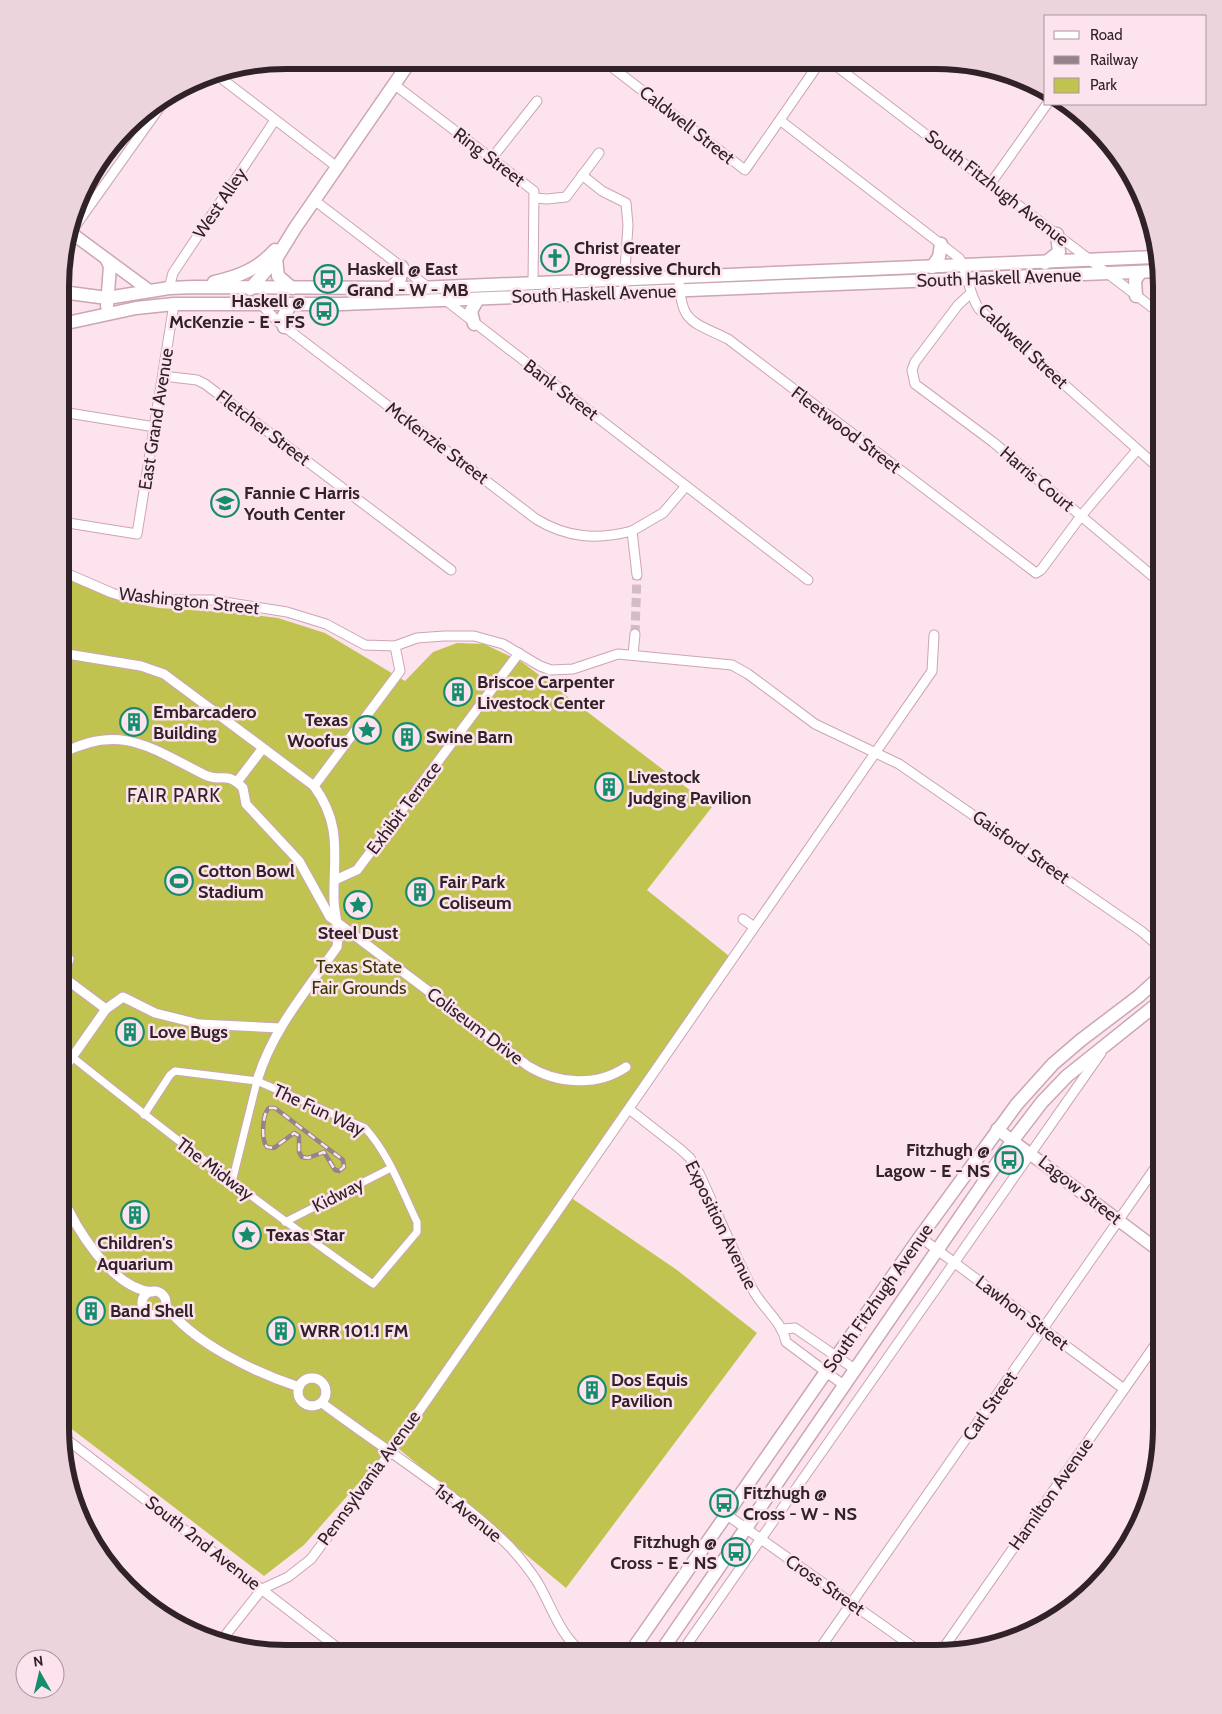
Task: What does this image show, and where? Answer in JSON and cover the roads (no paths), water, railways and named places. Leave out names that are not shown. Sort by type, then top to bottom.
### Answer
[{"type":"main road","points":[[216,303],[239,295],[254,287],[276,259],[314,200],[405,69]]},
{"type":"main road","points":[[194,287],[240,276],[254,268],[267,258],[295,228]]},
{"type":"main road","points":[[1045,263],[1059,252],[1057,234]]},
{"type":"main road","points":[[932,267],[939,257],[941,244]]},
{"type":"main road","name":"South Haskell Avenue","points":[[69,293],[107,298],[169,288],[194,287],[428,287],[1151,257]]},
{"type":"main road","points":[[276,259],[278,276],[292,288]]},
{"type":"main road","points":[[106,314],[110,266],[107,260]]},
{"type":"main road","points":[[391,288],[400,279],[402,267]]},
{"type":"main road","points":[[254,268],[252,276],[254,287],[261,304]]},
{"type":"main road","name":"South Haskell Avenue","points":[[69,322],[136,308],[174,304],[342,304],[679,291],[970,286],[1153,271]]},
{"type":"main road","points":[[1136,296],[1135,280],[1141,272]]},
{"type":"main road","points":[[474,324],[471,311],[478,299]]},
{"type":"main road","points":[[284,327],[283,317],[291,304]]},
{"type":"main road","name":"South Fitzhugh Avenue","points":[[636,1645],[997,1129],[1032,1086],[1053,1064],[1153,983]]},
{"type":"main road","name":"South Fitzhugh Avenue","points":[[665,1645],[1013,1140],[1042,1102],[1067,1076],[1153,1007]]},
{"type":"street","name":"Caldwell Street","points":[[614,69],[745,170],[781,121],[958,258],[964,266],[970,286],[983,313],[1153,464]]},
{"type":"street","points":[[781,121],[815,69]]},
{"type":"street","name":"South Fitzhugh Avenue","points":[[840,69],[1153,308]]},
{"type":"street","points":[[221,78],[337,167]]},
{"type":"street","name":"Ring Street","points":[[395,85],[534,191],[533,283]]},
{"type":"street","points":[[492,158],[537,101]]},
{"type":"street","points":[[991,183],[1046,105]]},
{"type":"street","points":[[79,219],[156,112]]},
{"type":"street","name":"West Alley","points":[[169,288],[173,273],[276,120]]},
{"type":"street","points":[[535,198],[566,197],[599,153]]},
{"type":"street","points":[[582,175],[602,191],[626,203],[628,224],[624,293]]},
{"type":"street","name":"Bank Street","points":[[314,200],[808,580]]},
{"type":"street","points":[[75,236],[107,260],[115,263],[150,291]]},
{"type":"street","name":"Fleetwood Street","points":[[679,276],[679,291],[687,316],[695,325],[728,339],[1036,573],[1041,570],[1080,516]]},
{"type":"street","name":"Harris Court","points":[[970,286],[915,362],[912,377],[915,384],[993,442],[1153,577]]},
{"type":"street","name":"East Grand Avenue","points":[[69,523],[137,534],[164,376],[174,304]]},
{"type":"street","name":"McKenzie Street","points":[[261,304],[284,327],[546,525],[556,530],[600,537],[632,531],[663,513],[686,486]]},
{"type":"street","name":"Fletcher Street","points":[[164,376],[206,384],[451,570]]},
{"type":"street","points":[[69,413],[155,427]]},
{"type":"street","points":[[1080,516],[1137,450]]},
{"type":"street","points":[[632,531],[637,575]]},
{"type":"street","name":"Washington Street","points":[[69,574],[125,597],[155,600],[212,600],[310,618],[366,646],[394,646],[417,638],[474,636],[495,641],[540,666],[557,670],[573,668],[618,654],[732,665],[748,674],[814,724],[875,753]]},
{"type":"street","points":[[633,655],[635,634]]},
{"type":"street","name":"Pennsylvania Avenue","points":[[224,1636],[262,1589],[288,1577],[311,1559],[390,1454],[932,671],[934,635]]},
{"type":"street","points":[[314,786],[400,672],[394,646]]},
{"type":"street","name":"Exhibit Terrace","points":[[335,880],[357,870],[519,653]]},
{"type":"street","points":[[69,654],[141,666],[164,674],[314,786],[328,810],[336,836],[334,906],[338,924],[337,947],[280,1028],[263,1060],[232,1182]]},
{"type":"street","points":[[69,750],[88,742],[117,739],[160,751],[208,776],[229,777],[237,782],[263,748]]},
{"type":"street","name":"Gaisford Street","points":[[875,753],[899,764],[969,810],[1153,941]]},
{"type":"street","name":"Coliseum Drive","points":[[237,782],[243,788],[246,804],[299,861],[323,908],[338,924],[538,1072],[560,1079],[589,1080],[614,1075],[626,1067]]},
{"type":"street","points":[[743,919],[754,927]]},
{"type":"street","points":[[69,983],[106,1009]]},
{"type":"street","points":[[69,1061],[106,1009],[123,997],[155,1013],[199,1024],[280,1028]]},
{"type":"street","name":"South Fitzhugh Avenue","points":[[687,1645],[1032,1154],[1107,1044]]},
{"type":"street","name":"The Midway","points":[[69,1055],[232,1182],[373,1284]]},
{"type":"street","name":"The Fun Way","points":[[144,1115],[170,1075],[175,1071],[257,1081],[365,1128],[373,1136],[391,1168],[418,1227],[417,1232],[373,1284]]},
{"type":"street","name":"Exposition Avenue","points":[[629,1109],[690,1158],[699,1173],[754,1292],[766,1311],[783,1328],[786,1342],[845,1386]]},
{"type":"street","name":"Lagow Street","points":[[997,1129],[1153,1246]]},
{"type":"street","name":"Kidway","points":[[285,1222],[391,1168]]},
{"type":"street","name":"Carl Street","points":[[822,1645],[1153,1171]]},
{"type":"street","points":[[69,1209],[95,1251],[115,1272],[138,1291],[147,1313],[174,1318],[222,1351],[258,1370],[299,1387]]},
{"type":"street","name":"Lawhon Street","points":[[920,1238],[1124,1389]]},
{"type":"street","points":[[138,1291],[163,1295],[166,1306],[174,1318]]},
{"type":"street","points":[[142,1303],[145,1296],[152,1292]]},
{"type":"street","points":[[158,1314],[166,1306]]},
{"type":"street","name":"Exposition Avenue","points":[[783,1328],[795,1328],[856,1370]]},
{"type":"street","name":"Hamilton Avenue","points":[[946,1645],[1153,1348]]},
{"type":"street","points":[[309,1379],[322,1382],[326,1395],[322,1403],[313,1407],[304,1404],[299,1396],[299,1387],[309,1379]]},
{"type":"street","name":"1st Avenue","points":[[322,1403],[460,1505],[510,1547],[526,1565],[538,1583],[566,1637],[574,1645]]},
{"type":"street","name":"South 2nd Avenue","points":[[69,1441],[334,1645]]},
{"type":"street","name":"Cross Street","points":[[727,1516],[910,1645]]},
{"type":"tunnel","points":[[635,634],[637,575]]},
{"type":"railway","points":[[269,1108],[275,1108],[343,1160],[344,1167],[339,1171],[335,1170],[324,1152],[308,1158],[302,1157],[299,1152],[299,1136],[294,1133],[274,1148],[267,1147],[263,1127],[269,1108]]},
{"type":"place","name":"Christ Greater Progressive Church","points":[[555,258]]},
{"type":"place","name":"Haskell @ East Grand - W - MB","points":[[328,279]]},
{"type":"place","name":"Haskell @ McKenzie - E - FS","points":[[324,311]]},
{"type":"place","name":"Fannie C Harris Youth Center","points":[[225,503]]},
{"type":"place","name":"Briscoe Carpenter Livestock Center","points":[[458,692]]},
{"type":"place","name":"Embarcadero Building","points":[[134,722]]},
{"type":"place","name":"Texas Woofus","points":[[367,730]]},
{"type":"place","name":"Swine Barn","points":[[407,737]]},
{"type":"place","name":"Livestock Judging Pavilion","points":[[609,787]]},
{"type":"place","name":"Cotton Bowl Stadium","points":[[179,881]]},
{"type":"place","name":"Fair Park Coliseum","points":[[420,892]]},
{"type":"place","name":"Steel Dust","points":[[358,905]]},
{"type":"place","name":"Love Bugs","points":[[130,1032]]},
{"type":"place","name":"Fitzhugh @ Lagow - E - NS","points":[[1009,1160]]},
{"type":"place","name":"Children's Aquarium","points":[[135,1215]]},
{"type":"place","name":"Texas Star","points":[[247,1235]]},
{"type":"place","name":"Band Shell","points":[[91,1311]]},
{"type":"place","name":"WRR 101.1 FM","points":[[281,1331]]},
{"type":"place","name":"Dos Equis Pavilion","points":[[592,1390]]},
{"type":"place","name":"Fitzhugh @ Cross - W - NS","points":[[724,1503]]},
{"type":"place","name":"Fitzhugh @ Cross - E - NS","points":[[736,1552]]},
{"type":"district","name":"FAIR PARK","points":[[174,795]]},
{"type":"park label","name":"Texas State Fair Grounds","points":[[359,978]]}]
